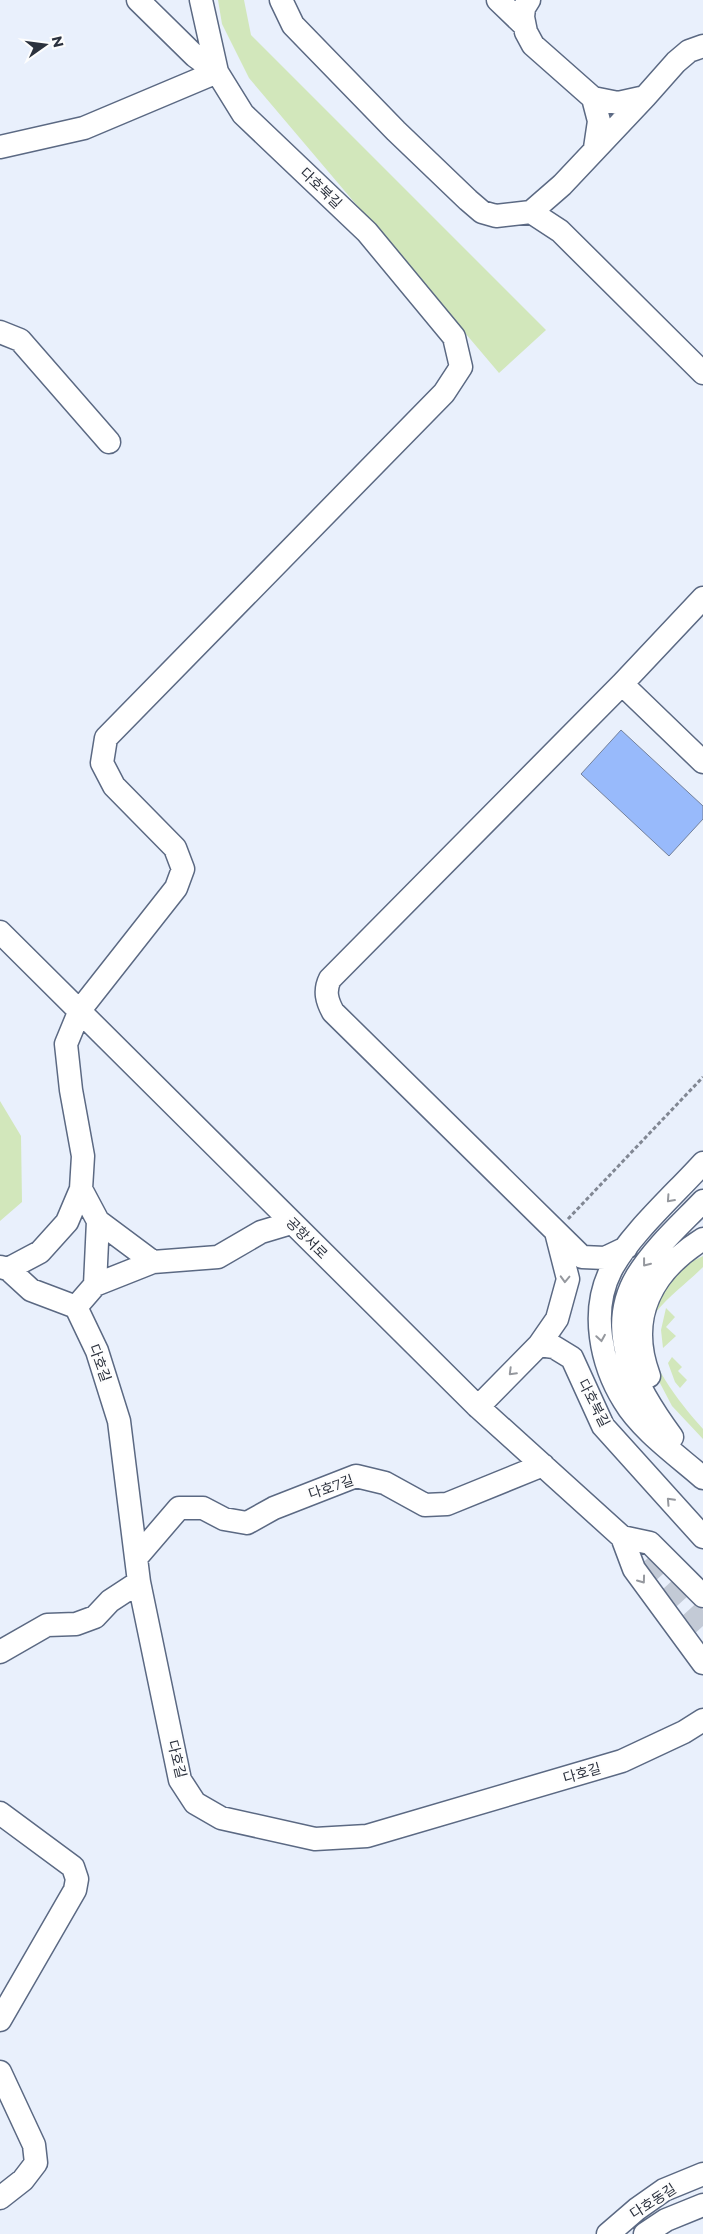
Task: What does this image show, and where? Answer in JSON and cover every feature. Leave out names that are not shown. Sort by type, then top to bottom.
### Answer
[{"type":"street","points":[[138,0],[195,56],[217,72]]},
{"type":"street","name":"다호북길","points":[[80,1010],[176,888],[183,869],[175,848],[114,786],[102,763],[106,738],[444,393],[461,367],[454,337],[367,232],[243,114],[217,72],[200,0]]},
{"type":"street","points":[[281,0],[293,25],[396,131],[482,212],[496,216],[531,212],[562,185],[676,62],[688,51],[703,46]]},
{"type":"street","points":[[498,0],[524,25],[533,45],[593,98],[618,103],[645,97]]},
{"type":"street","points":[[502,0],[513,3],[529,1]]},
{"type":"street","points":[[524,25],[524,8],[529,1]]},
{"type":"street","points":[[0,147],[84,128],[217,72]]},
{"type":"street","points":[[593,98],[599,121],[595,148]]},
{"type":"street","points":[[560,231],[554,208],[562,185]]},
{"type":"street","points":[[531,212],[560,231],[703,373]]},
{"type":"street","points":[[0,332],[20,340],[109,442]]},
{"type":"street","points":[[626,1248],[606,1258],[582,1257],[333,1012],[328,1002],[326,987],[330,979],[622,684],[703,598]]},
{"type":"street","points":[[622,684],[703,762]]},
{"type":"street","name":"공항서로","points":[[0,932],[478,1407],[622,1536]]},
{"type":"street","points":[[80,1010],[66,1044],[71,1090],[83,1156],[81,1189],[66,1222],[40,1252],[4,1268],[32,1290],[76,1307],[95,1285],[153,1262],[218,1256],[261,1232],[291,1222]]},
{"type":"street","points":[[703,1163],[626,1248],[611,1270],[604,1289],[600,1327],[604,1355],[624,1402],[640,1422],[703,1478]]},
{"type":"street","points":[[81,1189],[98,1221],[153,1262]]},
{"type":"street","points":[[703,1201],[655,1252],[637,1275],[630,1290],[624,1313],[624,1342],[631,1372],[650,1408],[703,1478]]},
{"type":"street","points":[[95,1285],[98,1221]]},
{"type":"street","points":[[478,1407],[539,1345],[557,1319],[568,1279],[556,1232]]},
{"type":"street","points":[[679,1446],[648,1373],[641,1350],[642,1317],[647,1297],[655,1285],[678,1259],[703,1239]]},
{"type":"street","name":"다호길","points":[[76,1307],[97,1351],[119,1421],[139,1582],[180,1780],[195,1803],[221,1818],[315,1839],[367,1836],[622,1761],[684,1732],[703,1720]]},
{"type":"street","name":"다호북길","points":[[539,1345],[554,1347],[572,1358],[603,1426],[703,1537]]},
{"type":"street","name":"다호7길","points":[[136,1558],[179,1508],[203,1508],[224,1519],[246,1523],[274,1508],[356,1476],[385,1483],[425,1505],[447,1504],[543,1465]]},
{"type":"street","points":[[622,1536],[650,1543],[703,1596]]},
{"type":"street","points":[[622,1536],[634,1569],[703,1663]]},
{"type":"street","points":[[0,1652],[47,1625],[76,1624],[94,1617],[110,1601],[139,1582]]},
{"type":"street","points":[[0,1813],[73,1868],[77,1879],[75,1890],[0,2020]]},
{"type":"street","points":[[0,2072],[34,2145],[36,2164],[23,2180],[0,2198]]},
{"type":"street","name":"다호동길","points":[[608,2234],[637,2209],[664,2190],[703,2174]]},
{"type":"street","points":[[645,2234],[666,2220],[703,2205]]},
{"type":"path","points":[[556,1232],[703,1077]]},
{"type":"green space","points":[[218,0],[244,0],[251,35],[546,330],[499,373],[249,78],[222,24]]},
{"type":"green space","points":[[0,1101],[21,1136],[22,1202],[0,1221]]},
{"type":"green space","points":[[703,1256],[703,1267],[656,1312],[650,1326],[649,1338],[648,1311],[668,1282],[687,1264]]},
{"type":"green space","points":[[666,1308],[675,1317],[666,1327],[676,1336],[663,1348],[661,1330]]},
{"type":"green space","points":[[650,1342],[654,1358],[662,1374],[683,1405],[703,1429],[703,1439],[672,1406],[651,1366]]},
{"type":"green space","points":[[672,1357],[682,1367],[678,1371],[687,1380],[680,1388],[675,1382],[668,1363]]},
{"type":"building","points":[[621,730],[703,806],[703,819],[669,856],[581,774]]},
{"type":"tunnel","points":[[622,1537],[703,1626]]}]
